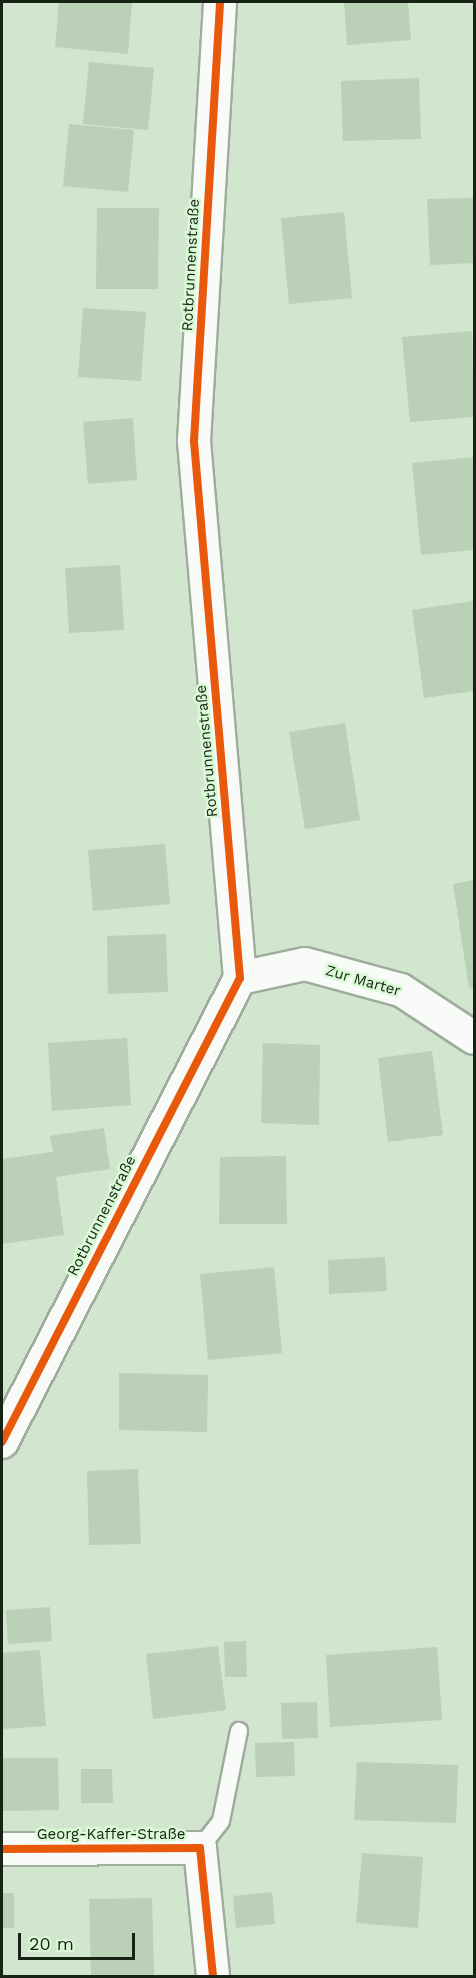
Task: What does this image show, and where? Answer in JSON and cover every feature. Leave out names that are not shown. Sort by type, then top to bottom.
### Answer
[{"type":"street","name":"Rotbrunnenstraße","points":[[2,1442],[240,978],[194,441],[220,2]]},
{"type":"street","name":"Zur Marter","points":[[240,978],[306,964],[401,990],[474,1038]]},
{"type":"street","name":"Georg-Kaffer-Straße","points":[[2,1850],[200,1848],[213,1977]]},
{"type":"lane","name":"Georg-Kaffer-Straße","points":[[200,1848],[221,1821],[239,1731]]},
{"type":"building","points":[[59,2],[132,2],[128,54],[55,47]]},
{"type":"building","points":[[344,2],[408,2],[411,40],[347,45]]},
{"type":"building","points":[[89,62],[154,68],[148,130],[83,124]]},
{"type":"building","points":[[419,78],[421,139],[343,141],[341,81]]},
{"type":"building","points":[[69,124],[134,130],[128,192],[63,186]]},
{"type":"building","points":[[474,198],[474,263],[430,265],[427,199]]},
{"type":"building","points":[[97,208],[159,208],[158,289],[96,289]]},
{"type":"building","points":[[344,212],[352,298],[289,304],[281,218]]},
{"type":"building","points":[[83,308],[146,312],[141,381],[78,377]]},
{"type":"building","points":[[472,331],[474,417],[410,422],[402,337]]},
{"type":"building","points":[[133,418],[137,480],[88,484],[83,422]]},
{"type":"building","points":[[474,457],[474,550],[421,555],[412,463]]},
{"type":"building","points":[[120,565],[124,630],[69,633],[65,568]]},
{"type":"building","points":[[474,601],[474,691],[424,698],[412,610]]},
{"type":"building","points":[[345,723],[360,820],[305,829],[289,732]]},
{"type":"building","points":[[165,844],[170,904],[93,911],[88,850]]},
{"type":"building","points":[[474,880],[474,987],[469,988],[453,884]]},
{"type":"building","points":[[166,934],[168,992],[108,994],[107,936]]},
{"type":"building","points":[[127,1038],[131,1105],[52,1111],[48,1043]]},
{"type":"building","points":[[263,1043],[320,1045],[319,1125],[261,1123]]},
{"type":"building","points":[[432,1051],[443,1135],[388,1142],[378,1058]]},
{"type":"building","points":[[104,1128],[110,1169],[56,1177],[64,1235],[2,1244],[2,1159],[53,1152],[50,1136]]},
{"type":"building","points":[[286,1156],[287,1224],[219,1224],[220,1157]]},
{"type":"building","points":[[385,1257],[387,1291],[329,1294],[328,1260]]},
{"type":"building","points":[[274,1267],[282,1353],[208,1360],[200,1274]]},
{"type":"building","points":[[119,1373],[208,1375],[207,1432],[119,1430]]},
{"type":"building","points":[[138,1469],[141,1544],[89,1545],[87,1471]]},
{"type":"building","points":[[50,1607],[52,1641],[8,1644],[6,1610]]},
{"type":"building","points":[[246,1641],[247,1677],[225,1677],[224,1642]]},
{"type":"building","points":[[218,1646],[226,1710],[153,1719],[146,1654]]},
{"type":"building","points":[[437,1647],[442,1720],[330,1727],[326,1655]]},
{"type":"building","points":[[40,1650],[46,1726],[2,1729],[2,1653]]},
{"type":"building","points":[[317,1702],[318,1738],[282,1739],[281,1703]]},
{"type":"building","points":[[294,1742],[295,1776],[256,1777],[255,1743]]},
{"type":"building","points":[[2,1758],[58,1758],[59,1810],[2,1811]]},
{"type":"building","points":[[357,1762],[458,1765],[456,1823],[354,1820]]},
{"type":"building","points":[[81,1769],[112,1769],[113,1803],[81,1803]]},
{"type":"building","points":[[362,1853],[423,1857],[418,1928],[356,1923]]},
{"type":"building","points":[[272,1892],[275,1924],[236,1928],[233,1896]]},
{"type":"building","points":[[2,1893],[14,1893],[14,1928],[2,1928]]},
{"type":"building","points":[[152,1898],[154,1976],[91,1976],[89,1899]]},
{"type":"cycle path","points":[[2,1442],[240,978],[194,441],[220,2]]},
{"type":"cycle path","points":[[2,1849],[200,1848],[213,1976]]}]
